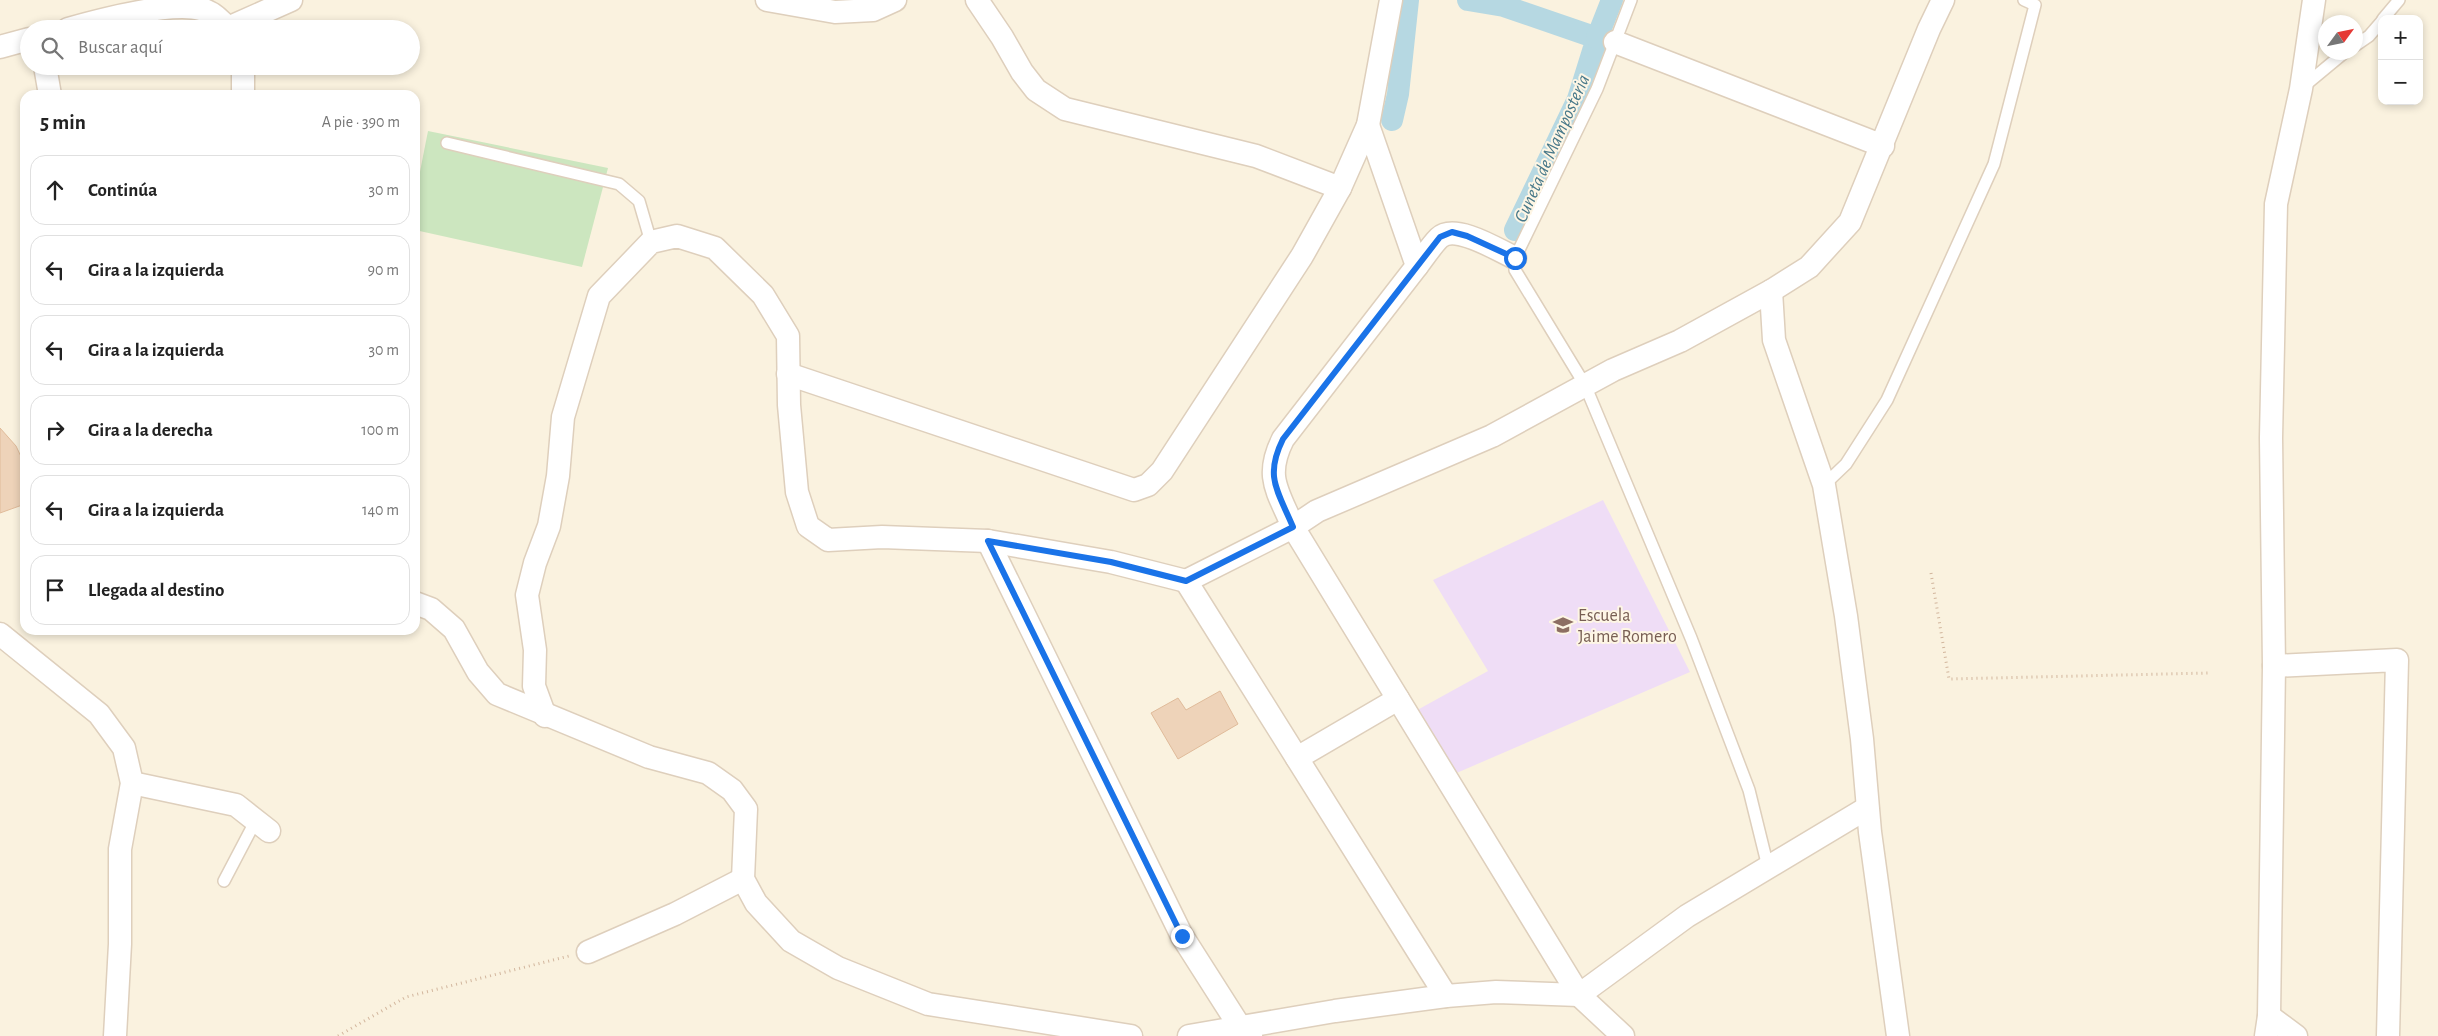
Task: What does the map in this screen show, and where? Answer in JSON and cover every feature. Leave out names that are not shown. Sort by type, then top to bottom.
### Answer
[{"type":"street","points":[[248,20],[291,0]]},
{"type":"street","points":[[767,0],[835,12],[873,10],[895,0]]},
{"type":"street","points":[[977,0],[1002,37],[1022,72],[1036,90],[1065,109],[1256,156],[1340,188]]},
{"type":"street","points":[[788,374],[1134,490],[1148,485],[1162,471],[1302,256],[1340,188],[1368,126],[1391,0]]},
{"type":"street","points":[[545,716],[534,686],[535,650],[527,595],[535,563],[549,526],[558,476],[563,417],[599,296],[651,242],[677,236],[715,248],[763,294],[788,336],[789,405],[797,492],[808,526],[828,540],[882,538],[988,541],[1111,562],[1186,581],[1293,527],[1317,511],[1492,436],[1585,385],[1680,340],[1771,291],[1809,267],[1850,222],[1883,146],[1929,29],[1943,0]]},
{"type":"street","points":[[2296,1036],[2267,1026],[2274,666],[2271,438],[2276,204],[2300,89],[2314,0]]},
{"type":"street","points":[[100,20],[182,6],[203,9],[221,20]]},
{"type":"street","points":[[0,47],[20,41]]},
{"type":"street","points":[[1615,42],[1883,146]]},
{"type":"street","points":[[46,75],[49,90]]},
{"type":"street","points":[[243,75],[243,90]]},
{"type":"street","points":[[1368,126],[1417,266]]},
{"type":"street","points":[[1515,258],[1467,236],[1452,232],[1440,237],[1283,439],[1272,468],[1275,485],[1293,527],[1579,995],[1623,1036]]},
{"type":"street","points":[[1771,291],[1774,340],[1824,485],[1846,616],[1862,738],[1867,808],[1898,1036]]},
{"type":"street","points":[[988,541],[1182,936],[1246,1032]]},
{"type":"street","points":[[1186,581],[1446,996]]},
{"type":"street","points":[[420,605],[431,609],[454,629],[478,672],[497,694],[545,716],[649,757],[708,773],[732,790],[746,809],[743,878],[756,903],[791,941],[838,968],[928,1004],[1131,1036]]},
{"type":"street","points":[[0,634],[99,714],[124,748],[132,783],[120,849],[120,944],[115,1036]]},
{"type":"street","points":[[2274,666],[2397,660],[2388,1036]]},
{"type":"street","points":[[1297,758],[1398,699]]},
{"type":"street","points":[[132,783],[236,805],[262,825]]},
{"type":"street","points":[[1189,1036],[1246,1032],[1334,1011],[1446,996],[1496,992],[1579,995],[1687,916],[1867,808]]},
{"type":"street","points":[[588,952],[676,914],[743,878]]},
{"type":"lane","points":[[1631,0],[1597,89],[1515,258],[1515,270],[1585,385],[1690,638],[1749,790],[1768,867]]},
{"type":"lane","points":[[1824,485],[1846,464],[1886,400],[1994,164],[2035,4],[2024,0]]},
{"type":"lane","points":[[2386,15],[2399,0]]},
{"type":"lane","points":[[2363,40],[2378,25]]},
{"type":"lane","points":[[2300,89],[2335,60]]},
{"type":"lane","points":[[447,143],[620,184],[639,201],[651,242]]},
{"type":"lane","points":[[224,881],[262,825]]},
{"type":"path","points":[[1931,573],[1949,679],[2208,673]]},
{"type":"path","points":[[338,1036],[406,997],[588,952]]},
{"type":"shaded area","name":"Escuela Jaime Romero","points":[[1603,500],[1690,672],[1445,778],[1410,714],[1488,671],[1433,580]]},
{"type":"green space","points":[[428,131],[608,168],[582,267],[420,231],[420,172]]},
{"type":"building","points":[[0,428],[16,446],[20,454],[20,506],[0,513]]},
{"type":"building","points":[[1220,691],[1238,724],[1178,759],[1151,713],[1178,698],[1186,710]]},
{"type":"waterway","name":"Cuneta de Mamposteria","points":[[1392,120],[1398,94],[1408,0]]},
{"type":"waterway","name":"Cuneta de Mamposteria","points":[[1468,0],[1504,6],[1597,38],[1578,99],[1515,230]]},
{"type":"waterway","name":"Cuneta de Mamposteria","points":[[1609,42],[1597,38],[1612,0]]},
{"type":"place","name":"Escuela Jaime Romero","points":[[1563,625]]},
{"type":"route","points":[[1182,936],[988,541],[1111,562],[1186,581],[1293,527],[1275,485],[1272,468],[1283,439],[1440,237],[1452,232],[1467,236],[1515,258]]}]
